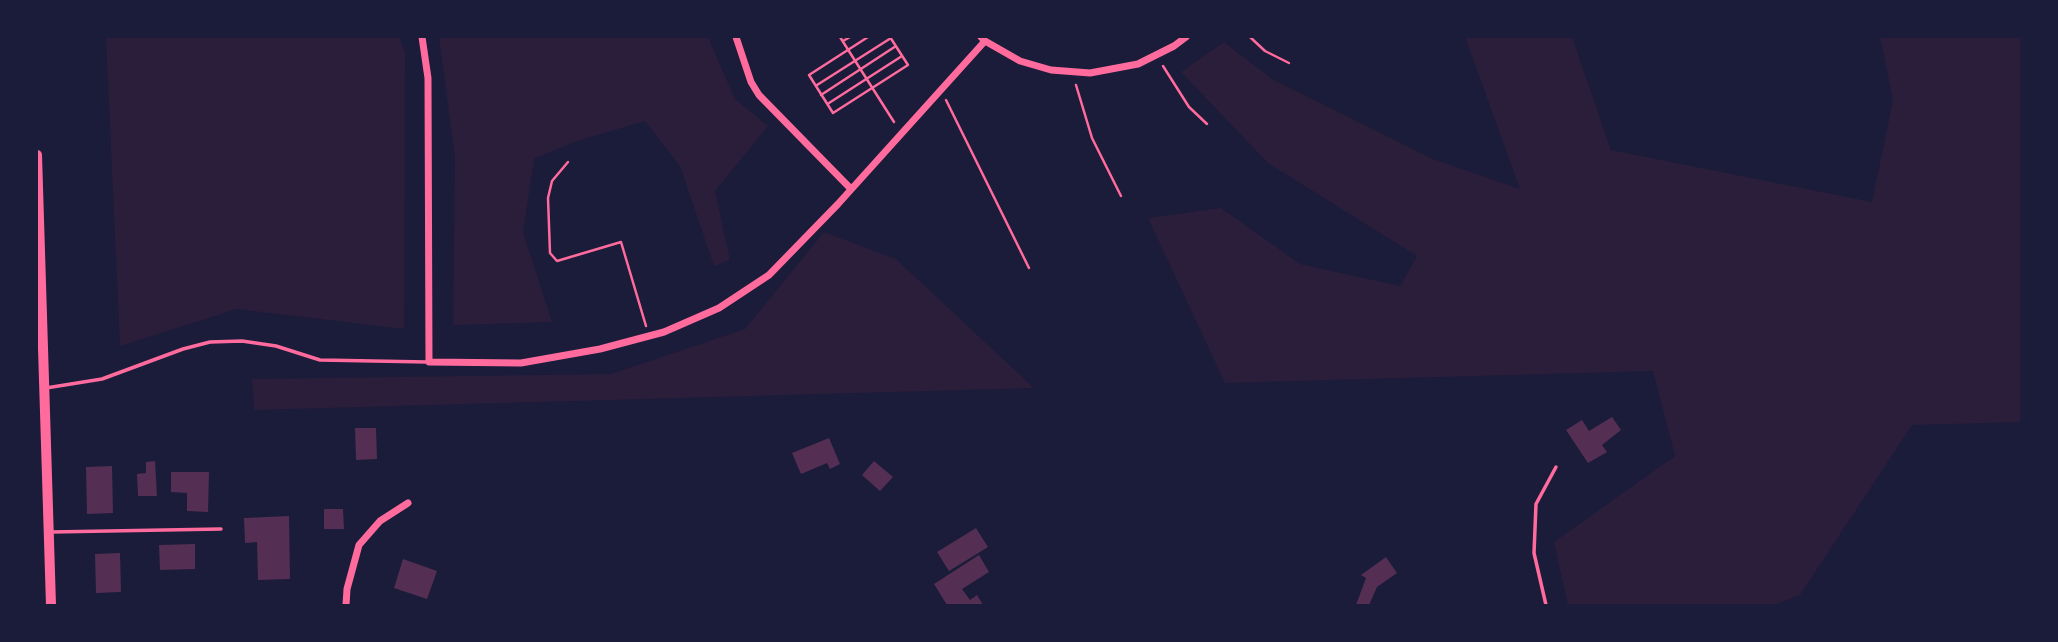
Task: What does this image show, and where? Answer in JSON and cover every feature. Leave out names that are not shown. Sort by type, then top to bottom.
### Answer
[{"type":"main road","points":[[37,155],[44,388],[42,468],[49,532],[51,605]]},
{"type":"street","points":[[422,37],[428,78],[429,362],[521,363],[600,349],[664,332],[719,308],[769,275],[902,134],[983,39],[1020,61],[1052,70],[1090,73],[1138,64],[1174,47],[1186,37]]},
{"type":"street","points":[[736,37],[751,82],[759,95],[851,189]]},
{"type":"street","points":[[346,605],[347,589],[359,545],[380,521],[408,503]]},
{"type":"lane","points":[[44,388],[102,379],[183,349],[210,342],[242,341],[276,346],[320,360],[429,362]]},
{"type":"lane","points":[[1546,605],[1534,553],[1536,504],[1556,467]]},
{"type":"lane","points":[[49,532],[221,529]]},
{"type":"path","points":[[840,37],[902,134]]},
{"type":"path","points":[[843,41],[850,37]]},
{"type":"path","points":[[816,86],[890,37],[908,65],[833,113],[809,75],[868,37]]},
{"type":"path","points":[[1250,37],[1265,51],[1289,62]]},
{"type":"path","points":[[821,94],[896,46]]},
{"type":"path","points":[[1156,55],[1189,107],[1208,124]]},
{"type":"path","points":[[827,104],[902,56]]},
{"type":"path","points":[[1072,72],[1092,138],[1121,196]]},
{"type":"path","points":[[941,90],[1029,268]]},
{"type":"path","points":[[568,162],[552,181],[548,198],[550,253],[557,261],[621,242],[649,336]]},
{"type":"shaded area","points":[[106,37],[399,37],[405,52],[404,329],[237,309],[120,346]]},
{"type":"shaded area","points":[[439,37],[708,37],[735,99],[768,126],[715,191],[730,260],[714,266],[680,166],[645,121],[574,142],[534,159],[523,232],[552,322],[453,325],[455,157]]},
{"type":"shaded area","points":[[1465,37],[1572,37],[1611,150],[1872,202],[1893,100],[1880,37],[2021,37],[2021,422],[1912,425],[1800,595],[1774,605],[1568,605],[1554,542],[1675,456],[1653,371],[1225,383],[1148,218],[1221,208],[1300,264],[1400,286],[1417,256],[1268,163],[1181,72],[1224,42],[1272,79],[1433,159],[1520,189]]},
{"type":"shaded area","points":[[824,232],[896,259],[1034,388],[254,410],[252,379],[611,374],[745,329]]},
{"type":"building","points":[[1612,417],[1621,430],[1602,445],[1607,452],[1588,463],[1566,430],[1582,420],[1589,431]]},
{"type":"building","points":[[355,428],[376,428],[377,459],[356,460]]},
{"type":"building","points":[[829,438],[840,464],[830,469],[827,463],[801,474],[792,453]]},
{"type":"building","points":[[155,461],[157,496],[138,496],[137,474],[146,473],[146,462]]},
{"type":"building","points":[[874,461],[893,477],[880,491],[862,475]]},
{"type":"building","points":[[112,466],[113,513],[87,514],[86,467]]},
{"type":"building","points":[[171,472],[209,472],[208,512],[187,511],[187,493],[171,492]]},
{"type":"building","points":[[324,509],[343,509],[344,529],[324,529]]},
{"type":"building","points":[[289,516],[290,579],[258,580],[257,542],[245,543],[244,518]]},
{"type":"building","points":[[976,528],[988,547],[949,571],[937,552]]},
{"type":"building","points":[[195,544],[195,569],[160,570],[159,545]]},
{"type":"building","points":[[120,553],[121,592],[96,593],[95,554]]},
{"type":"building","points":[[979,555],[989,572],[962,589],[970,600],[977,595],[983,605],[947,605],[934,584]]},
{"type":"building","points":[[1386,557],[1397,573],[1377,587],[1369,605],[1356,605],[1366,578],[1361,575]]},
{"type":"building","points":[[403,559],[437,571],[427,599],[394,588]]}]
